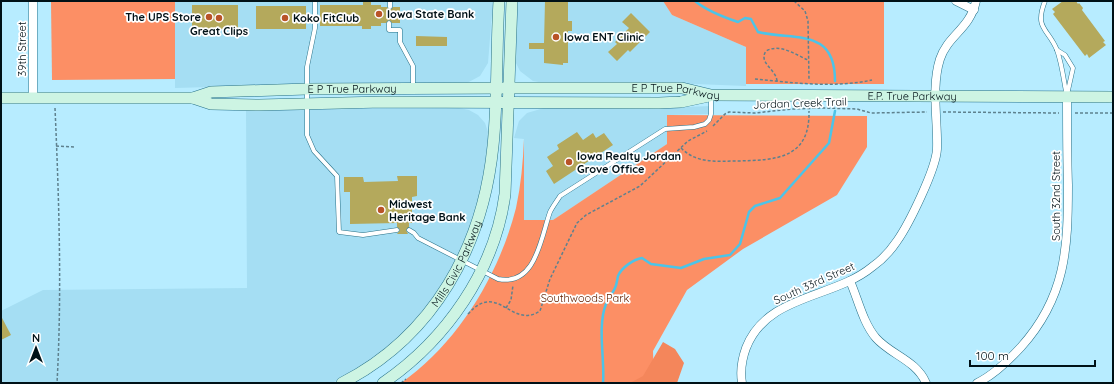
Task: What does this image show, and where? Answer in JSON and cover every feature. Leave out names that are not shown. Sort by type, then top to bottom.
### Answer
[{"type":"main road","name":"Mills Civic Parkway","points":[[342,383],[376,363],[409,335],[435,305],[462,261],[472,238],[483,203],[493,146],[499,1]]},
{"type":"main road","name":"Mills Civic Parkway","points":[[383,383],[416,357],[446,325],[463,302],[481,270],[493,242],[502,212],[506,173],[512,1]]},
{"type":"main road","name":"E P True Parkway","points":[[1,98],[194,98],[211,92],[413,88],[682,88],[711,95]]},
{"type":"main road","name":"E P True Parkway","points":[[194,98],[211,104],[307,105],[383,102],[659,103],[681,102],[711,95]]},
{"type":"main road","name":"E.P. True Parkway","points":[[711,95],[1113,97]]},
{"type":"street","name":"39th Street","points":[[33,1],[33,98]]},
{"type":"street","points":[[956,1],[975,5]]},
{"type":"street","name":"South 33rd Street","points":[[742,383],[741,368],[747,345],[766,318],[787,304],[850,281],[872,267],[898,240],[917,204],[937,152],[936,96],[940,59],[951,40],[966,25],[975,5]]},
{"type":"street","name":"South 32nd Street","points":[[977,383],[1000,368],[1027,341],[1048,308],[1062,273],[1068,235],[1067,97]]},
{"type":"street","points":[[850,281],[869,328],[876,338],[885,346],[907,359],[917,369],[926,383]]},
{"type":"lane","points":[[314,1],[314,28],[307,67],[307,135],[314,151],[337,176],[339,232],[363,235],[397,230]]},
{"type":"lane","points":[[390,1],[390,7]]},
{"type":"lane","points":[[1045,1],[1040,18],[1043,29],[1057,50],[1067,97]]},
{"type":"lane","points":[[389,23],[389,30],[400,30],[400,42],[413,66],[413,88]]},
{"type":"lane","points":[[1057,50],[1065,55],[1073,68],[1067,97]]},
{"type":"lane","points":[[409,230],[418,238],[498,279],[515,278],[522,275],[533,262],[551,210],[560,196],[665,129],[674,127],[694,127],[705,124],[709,120],[711,114],[711,95]]},
{"type":"path","name":"Jordan Creek Trail","points":[[794,1],[805,11],[808,26],[809,80]]},
{"type":"path","points":[[777,81],[775,73],[765,62],[764,58],[766,51],[770,48],[778,48],[808,60]]},
{"type":"path","points":[[755,79],[854,83],[872,80]]},
{"type":"path","points":[[55,98],[59,278],[57,383]]},
{"type":"path","name":"Jordan Creek Trail","points":[[478,304],[492,301],[516,314],[522,315],[528,315],[540,311],[550,279],[577,223],[586,215],[640,186],[688,141],[709,129],[729,112],[755,113],[823,108],[857,109],[871,113],[931,112]]},
{"type":"path","name":"Jordan Creek Trail","points":[[681,148],[690,156],[705,161],[776,159],[790,152],[801,144],[807,130],[809,111]]},
{"type":"path","points":[[943,112],[1060,113]]},
{"type":"path","points":[[1073,113],[1113,113]]},
{"type":"path","points":[[56,146],[75,147]]},
{"type":"path","points":[[506,308],[511,300],[515,278]]},
{"type":"shaded area","points":[[175,1],[493,1],[488,63],[480,76],[467,83],[280,85],[175,88]]},
{"type":"shaded area","points":[[517,1],[663,1],[672,15],[746,47],[746,86],[670,83],[544,83],[533,81],[520,71],[515,61]]},
{"type":"shaded area","points":[[711,106],[711,114],[668,115],[667,144],[553,220],[524,220],[524,139],[514,138],[519,121],[527,113],[544,108],[659,108]]},
{"type":"shaded area","points":[[459,108],[469,110],[478,115],[485,123],[489,135],[480,197],[470,229],[448,277],[428,306],[404,332],[378,355],[350,374],[332,383],[1,383],[1,311],[43,290],[247,288],[246,110]]},
{"type":"shaded area","points":[[663,342],[675,349],[684,363],[677,383],[630,383],[643,376]]},
{"type":"green space","points":[[51,1],[175,1],[175,79],[52,80]]},
{"type":"green space","points":[[663,1],[884,1],[884,84],[746,84],[746,47],[672,15]]},
{"type":"green space","name":"Southwoods Park","points":[[667,115],[867,116],[867,147],[837,195],[743,249],[687,290],[653,351],[654,383],[401,383],[422,367],[441,348],[474,306],[487,282],[509,233],[516,208],[522,174],[524,139],[524,220],[553,220],[667,144]]},
{"type":"building","name":"Iowa ENT Clinic","points":[[545,1],[568,1],[568,21],[572,21],[572,31],[568,31],[568,63],[563,63],[563,65],[544,63],[544,49],[529,49],[529,43],[544,43]]},
{"type":"building","points":[[1063,1],[1076,1],[1078,4],[1079,3],[1083,8],[1082,10],[1105,41],[1103,42],[1106,45],[1089,58],[1087,54],[1085,56],[1053,14],[1055,12],[1052,9]]},
{"type":"building","points":[[363,2],[371,2],[371,5],[381,5],[381,7],[387,7],[390,10],[393,7],[400,7],[400,23],[392,23],[389,20],[386,23],[381,23],[381,26],[371,26],[371,29],[362,29],[362,26],[320,26],[320,5],[363,5]]},
{"type":"building","points":[[192,5],[238,5],[238,29],[192,29]]},
{"type":"building","points":[[256,6],[306,6],[306,29],[256,29]]},
{"type":"building","points":[[631,13],[650,32],[630,52],[628,50],[617,61],[608,52],[617,44],[615,42],[629,28],[622,22]]},
{"type":"building","points":[[416,36],[447,37],[447,46],[416,46]]},
{"type":"building","name":"Iowa Realty Jordan Grove Office","points":[[577,132],[583,140],[593,133],[596,138],[604,133],[613,145],[554,184],[546,171],[553,166],[547,157],[559,149],[557,145]]},
{"type":"building","name":"Midwest Heritage Bank","points":[[397,176],[417,176],[417,196],[412,197],[412,223],[409,223],[409,227],[406,230],[408,234],[397,234],[400,230],[397,227],[397,223],[350,224],[350,192],[344,192],[344,177],[363,177],[364,182],[398,181]]},
{"type":"building","points":[[1,316],[11,335],[1,340]]},
{"type":"waterway","points":[[695,1],[710,11],[738,22],[745,18],[751,19],[758,32],[798,37],[820,44],[828,52],[833,64],[835,81]]},
{"type":"waterway","points":[[603,383],[603,313],[614,290],[618,276],[622,270],[632,262],[642,258],[651,264],[681,268],[704,259],[730,255],[740,244],[749,212],[755,206],[780,198],[829,143],[835,111]]},
{"type":"place","name":"Iowa State Bank","points":[[379,14]]},
{"type":"place","name":"The UPS Store","points":[[209,17]]},
{"type":"place","name":"Great Clips","points":[[219,18]]},
{"type":"place","name":"Koko FitClub","points":[[285,18]]},
{"type":"place","name":"Iowa ENT Clinic","points":[[556,37]]},
{"type":"place","name":"Iowa Realty Jordan Grove Office","points":[[569,162]]},
{"type":"place","name":"Midwest Heritage Bank","points":[[381,210]]}]
